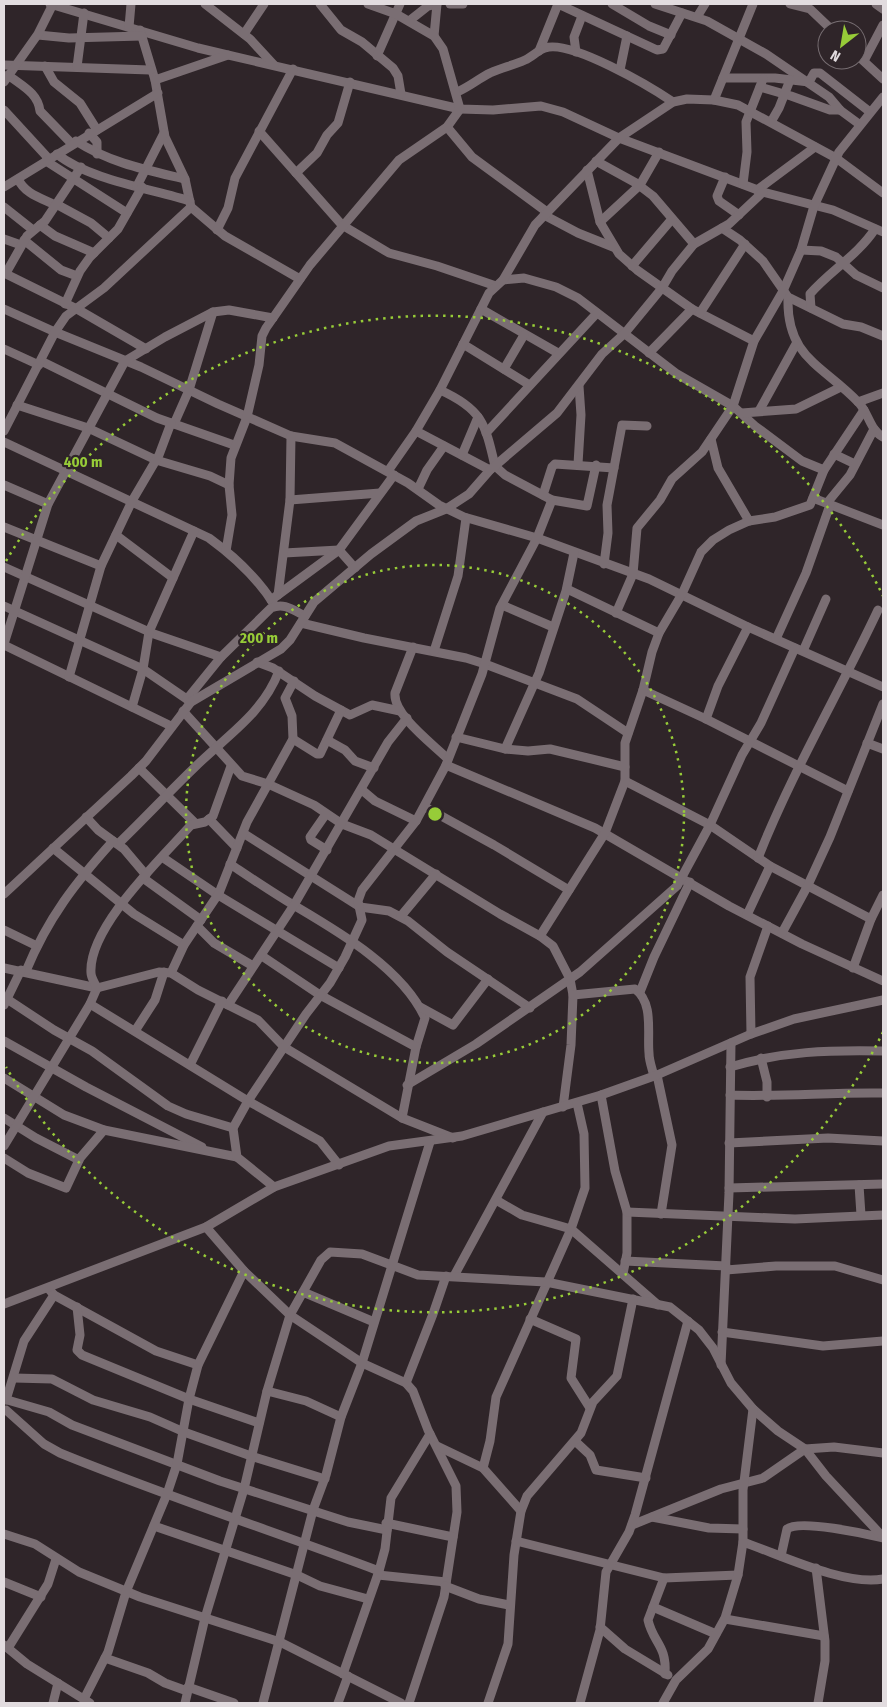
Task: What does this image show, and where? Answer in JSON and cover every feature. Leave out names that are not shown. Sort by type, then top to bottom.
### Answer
[{"type":"street","points":[[185,179],[146,170],[96,153],[74,143],[40,111],[39,102],[34,95],[6,78],[38,35],[52,4],[129,26],[141,33],[460,109],[493,110],[541,106],[563,112],[619,138],[760,191],[833,210],[879,230],[861,249],[843,262],[810,294],[811,308]]},
{"type":"street","points":[[129,26],[132,4]]},
{"type":"street","points":[[205,4],[244,34],[275,65]]},
{"type":"street","points":[[244,34],[264,4]]},
{"type":"street","points":[[322,4],[341,30],[362,42],[393,68],[398,76],[401,94]]},
{"type":"street","points":[[226,551],[232,515],[228,471],[234,445],[248,417],[259,365],[262,336],[300,279],[342,225],[399,160],[447,127],[460,109],[456,92],[449,77],[443,49],[434,36],[396,14],[368,4]]},
{"type":"street","points":[[377,56],[400,4]]},
{"type":"street","points":[[409,21],[432,4]]},
{"type":"street","points":[[432,4],[434,36]]},
{"type":"street","points":[[450,4],[463,4]]},
{"type":"street","points":[[540,50],[560,4],[582,16],[661,50],[682,13]]},
{"type":"street","points":[[612,4],[627,8],[649,26],[671,35]]},
{"type":"street","points":[[655,4],[696,17],[772,58],[829,97],[840,110],[859,124]]},
{"type":"street","points":[[696,17],[705,4]]},
{"type":"street","points":[[714,100],[753,4]]},
{"type":"street","points":[[790,4],[801,5],[810,9],[822,20]]},
{"type":"street","points":[[876,4],[883,10]]},
{"type":"street","points":[[77,67],[84,13]]},
{"type":"street","points":[[576,52],[574,37],[582,16]]},
{"type":"street","points":[[867,48],[883,25]]},
{"type":"street","points":[[38,35],[80,38],[141,33]]},
{"type":"street","points":[[141,33],[158,93],[164,133],[185,179],[190,204]]},
{"type":"street","points":[[620,70],[627,36]]},
{"type":"street","points":[[456,92],[470,86],[491,72],[524,60],[540,50],[552,47],[576,52],[620,70],[673,102]]},
{"type":"street","points":[[155,80],[228,55]]},
{"type":"street","points":[[867,64],[883,79]]},
{"type":"street","points":[[4,65],[150,70]]},
{"type":"street","points":[[45,66],[54,82],[80,103],[97,142],[96,153],[72,179],[45,222],[37,227],[23,243],[5,273],[77,309],[146,348]]},
{"type":"street","points":[[217,230],[228,208],[235,178],[293,69]]},
{"type":"street","points":[[808,82],[814,73],[820,73],[870,112]]},
{"type":"street","points":[[723,78],[761,83],[790,80],[808,82]]},
{"type":"street","points":[[771,122],[790,80]]},
{"type":"street","points":[[296,173],[317,154],[328,135],[338,123],[350,82]]},
{"type":"street","points":[[761,83],[830,110],[840,110]]},
{"type":"street","points":[[742,184],[747,152],[746,122],[761,83]]},
{"type":"street","points":[[4,186],[158,93]]},
{"type":"street","points":[[616,613],[633,574],[637,528],[660,500],[672,479],[696,459],[733,406],[754,340],[786,294],[814,206],[836,158],[859,124],[883,97]]},
{"type":"street","points":[[4,894],[140,768],[221,657],[275,600],[339,550],[380,493],[440,390],[489,293],[500,283],[536,225],[545,214],[619,138],[673,102],[714,100],[738,105],[836,158],[883,193]]},
{"type":"street","points":[[4,110],[47,160],[72,179],[127,213]]},
{"type":"street","points":[[447,127],[470,154],[545,214],[578,233],[613,247]]},
{"type":"street","points":[[259,130],[342,225],[388,253],[500,283],[524,278],[556,287],[578,298],[677,374],[733,406],[755,426],[802,461],[824,470]]},
{"type":"street","points":[[65,304],[78,276],[94,253],[118,229],[164,133]]},
{"type":"street","points":[[189,700],[281,649],[290,640],[314,602],[355,568],[416,521],[446,509],[468,494],[492,468],[557,413],[602,354],[624,333],[662,288],[672,271],[694,244],[722,228],[739,215],[760,191],[815,147]]},
{"type":"street","points":[[600,222],[640,185],[659,152]]},
{"type":"street","points":[[57,154],[83,168],[190,204],[217,230],[300,279]]},
{"type":"street","points":[[596,161],[640,185],[653,196],[694,244]]},
{"type":"street","points":[[587,170],[600,222],[613,247],[632,266],[696,311],[754,340]]},
{"type":"street","points":[[724,177],[717,196],[718,200],[739,215]]},
{"type":"street","points":[[18,179],[23,188],[39,199],[91,223],[109,238]]},
{"type":"street","points":[[4,431],[55,332],[66,316],[125,269],[190,204]]},
{"type":"street","points":[[4,207],[37,227],[94,253]]},
{"type":"street","points":[[632,266],[672,218]]},
{"type":"street","points":[[722,228],[745,244],[763,261],[786,294],[843,324],[861,327],[883,336]]},
{"type":"street","points":[[4,239],[23,243],[61,270],[78,276]]},
{"type":"street","points":[[649,353],[696,311],[745,244]]},
{"type":"street","points":[[801,250],[821,252],[836,257],[856,275],[883,288]]},
{"type":"street","points":[[786,294],[788,320],[796,344],[805,355],[861,406],[874,430],[883,437]]},
{"type":"street","points":[[4,309],[291,436],[336,443],[418,489],[446,509],[466,518],[537,538],[633,574],[682,594],[847,673],[883,687]]},
{"type":"street","points":[[481,309],[558,353]]},
{"type":"street","points":[[171,726],[4,644],[24,575],[48,504],[125,361],[213,312],[229,310],[273,318]]},
{"type":"street","points":[[69,677],[72,660],[91,606],[101,566],[132,501],[156,460],[189,390],[213,312]]},
{"type":"street","points":[[486,433],[528,384],[597,312]]},
{"type":"street","points":[[504,369],[524,335]]},
{"type":"street","points":[[463,344],[528,384]]},
{"type":"street","points":[[759,411],[796,344]]},
{"type":"street","points":[[4,349],[40,363],[106,395],[173,424],[234,445]]},
{"type":"street","points":[[578,464],[581,415],[579,386]]},
{"type":"street","points":[[742,413],[796,409],[841,387]]},
{"type":"street","points":[[440,390],[459,398],[474,410],[486,433],[492,468]]},
{"type":"street","points":[[540,936],[605,833],[625,781],[624,767],[628,733],[659,633],[682,594],[701,552],[713,540],[728,530],[749,521],[775,517],[806,508],[813,498],[824,470],[861,406],[883,393]]},
{"type":"street","points":[[17,405],[88,428],[156,460],[210,476],[229,485]]},
{"type":"street","points":[[462,455],[478,417]]},
{"type":"street","points":[[604,564],[608,533],[606,504],[622,425],[647,426]]},
{"type":"street","points":[[776,639],[806,573],[829,504],[850,475],[874,430]]},
{"type":"street","points":[[416,431],[552,500],[587,506],[596,465]]},
{"type":"street","points":[[275,600],[284,553],[290,500],[291,436]]},
{"type":"street","points":[[711,439],[718,468],[749,521]]},
{"type":"street","points":[[4,442],[208,538],[226,551],[275,600],[303,619],[485,664],[577,699],[628,733]]},
{"type":"street","points":[[418,489],[444,446]]},
{"type":"street","points":[[834,454],[855,464]]},
{"type":"street","points":[[543,495],[553,465],[578,464],[614,468]]},
{"type":"street","points":[[4,485],[48,504]]},
{"type":"street","points":[[290,500],[380,493]]},
{"type":"street","points":[[813,498],[883,525]]},
{"type":"street","points":[[237,1157],[233,1128],[248,1101],[284,1046],[339,968],[362,920],[358,897],[416,821],[447,762],[485,664],[502,605],[537,538],[552,500]]},
{"type":"street","points":[[434,651],[458,576],[466,518]]},
{"type":"street","points":[[4,527],[101,566]]},
{"type":"street","points":[[132,707],[143,669],[149,632],[194,531]]},
{"type":"street","points":[[116,535],[172,578]]},
{"type":"street","points":[[284,553],[339,550]]},
{"type":"street","points":[[339,550],[355,568]]},
{"type":"street","points":[[504,749],[535,684],[567,590],[574,553]]},
{"type":"street","points":[[4,567],[149,632],[221,657]]},
{"type":"street","points":[[567,590],[659,633]]},
{"type":"street","points":[[640,992],[686,880],[690,859],[710,825],[742,754],[826,599]]},
{"type":"street","points":[[502,605],[553,627]]},
{"type":"street","points":[[4,606],[143,669],[189,700]]},
{"type":"street","points":[[758,858],[773,821],[817,729],[878,610]]},
{"type":"street","points":[[706,719],[718,686],[748,627]]},
{"type":"street","points":[[413,647],[395,692],[400,711],[447,762],[605,833],[747,915],[883,982]]},
{"type":"street","points":[[257,662],[266,664],[340,710],[353,715],[362,708],[372,705],[400,711]]},
{"type":"street","points":[[233,1128],[176,1110],[69,1037],[5,1002],[52,918],[83,874],[215,747],[238,730],[270,693],[278,671]]},
{"type":"street","points":[[135,1031],[155,1000],[168,972],[184,945],[218,895],[243,833],[293,739],[292,716],[285,698],[294,682]]},
{"type":"street","points":[[642,690],[706,719],[848,791]]},
{"type":"street","points":[[782,933],[807,887],[883,704]]},
{"type":"street","points":[[293,739],[318,755],[340,710]]},
{"type":"street","points":[[183,711],[242,776],[268,784],[314,805],[342,824],[371,835],[396,848],[500,914],[540,936],[552,946],[570,979],[573,995],[571,1045],[563,1107]]},
{"type":"street","points":[[190,1065],[225,1003],[262,956],[294,906],[388,742],[407,718]]},
{"type":"street","points":[[456,737],[504,749],[528,751],[550,749],[624,767]]},
{"type":"street","points":[[327,740],[345,750],[355,761],[374,768]]},
{"type":"street","points":[[867,743],[883,749]]},
{"type":"street","points":[[97,988],[91,976],[96,947],[102,933],[122,904],[162,857],[194,824],[209,819],[218,807],[231,766]]},
{"type":"street","points":[[140,768],[194,824]]},
{"type":"street","points":[[625,781],[710,825],[770,866],[807,887],[871,919]]},
{"type":"street","points":[[362,790],[374,801],[416,821]]},
{"type":"street","points":[[425,807],[569,890]]},
{"type":"street","points":[[326,814],[310,839],[327,850]]},
{"type":"street","points":[[86,817],[98,830],[116,843],[145,876],[199,923],[214,943],[254,966]]},
{"type":"street","points":[[209,819],[237,848]]},
{"type":"street","points":[[243,833],[360,907],[389,911],[401,916],[447,952],[530,1008]]},
{"type":"street","points":[[53,848],[142,920],[184,945]]},
{"type":"street","points":[[162,857],[218,895],[339,968]]},
{"type":"street","points":[[230,864],[294,906],[353,941],[391,973],[418,1005],[425,1018],[407,1085],[402,1118]]},
{"type":"street","points":[[747,915],[770,866]]},
{"type":"street","points":[[401,916],[436,874]]},
{"type":"street","points":[[407,1085],[476,1044],[570,979],[686,880]]},
{"type":"street","points":[[853,968],[871,919],[882,901]]},
{"type":"street","points":[[751,1034],[750,977],[768,926]]},
{"type":"street","points":[[4,930],[37,946]]},
{"type":"street","points":[[262,956],[320,995],[416,1046]]},
{"type":"street","points":[[4,968],[97,988],[168,972],[198,990],[258,1020],[284,1046],[402,1118],[453,1138]]},
{"type":"street","points":[[418,1005],[453,1025],[488,979]]},
{"type":"street","points":[[4,1146],[90,1004],[97,988]]},
{"type":"street","points":[[573,995],[636,988],[640,992],[650,1024],[648,1050],[656,1075],[672,1145],[661,1214]]},
{"type":"street","points":[[4,1304],[206,1227],[274,1187],[389,1146],[453,1138],[601,1096],[656,1075],[751,1034],[801,1017],[883,1000]]},
{"type":"street","points":[[90,1004],[248,1101],[320,1141],[339,1165]]},
{"type":"street","points":[[4,1041],[86,1087],[210,1151]]},
{"type":"street","points":[[722,1367],[726,1217],[729,1188],[731,1042]]},
{"type":"street","points":[[730,1067],[761,1058],[799,1052],[883,1051]]},
{"type":"street","points":[[761,1058],[767,1082],[767,1097]]},
{"type":"street","points":[[4,1078],[71,1118],[104,1130],[237,1157],[274,1187]]},
{"type":"street","points":[[730,1096],[767,1097],[817,1092],[883,1093]]},
{"type":"street","points":[[601,1096],[615,1171],[627,1212],[625,1262],[622,1274]]},
{"type":"street","points":[[483,1468],[490,1441],[496,1397],[571,1229],[585,1188],[584,1134],[576,1103]]},
{"type":"street","points":[[406,1382],[450,1276],[496,1200],[543,1112]]},
{"type":"street","points":[[4,1118],[79,1160]]},
{"type":"street","points":[[4,1158],[28,1173],[63,1188],[68,1185],[79,1160],[104,1130]]},
{"type":"street","points":[[729,1143],[828,1138],[883,1141]]},
{"type":"street","points":[[263,1703],[313,1510],[325,1478],[341,1417],[362,1363],[430,1142]]},
{"type":"street","points":[[729,1188],[883,1184]]},
{"type":"street","points":[[859,1185],[861,1215]]},
{"type":"street","points":[[496,1200],[522,1215],[571,1229],[658,1305]]},
{"type":"street","points":[[627,1212],[795,1220],[883,1215]]},
{"type":"street","points":[[206,1227],[244,1270],[290,1315],[362,1363],[406,1382],[413,1391],[430,1434],[456,1486],[457,1512],[446,1584],[409,1703]]},
{"type":"street","points":[[185,1703],[205,1618],[244,1489],[266,1390],[290,1315],[321,1260],[330,1252],[362,1254],[418,1275],[546,1282],[670,1308],[699,1330],[713,1348],[731,1383],[753,1409],[778,1431],[805,1449],[826,1476],[883,1537]]},
{"type":"street","points":[[625,1262],[726,1268],[835,1266],[883,1280]]},
{"type":"street","points":[[56,1559],[48,1584],[41,1597],[6,1646],[27,1664],[87,1701],[105,1658],[126,1592],[167,1494],[177,1464],[189,1399],[198,1366],[244,1270]]},
{"type":"street","points":[[48,1288],[54,1295],[156,1351],[198,1366]]},
{"type":"street","points":[[303,1292],[374,1322]]},
{"type":"street","points":[[54,1295],[24,1341],[17,1358],[5,1412],[44,1444],[54,1450],[185,1502],[304,1543],[378,1573],[446,1584],[479,1599],[509,1604]]},
{"type":"street","points":[[488,1703],[508,1644],[509,1604],[521,1511],[527,1496],[581,1433],[590,1408],[617,1376],[633,1299]]},
{"type":"street","points":[[77,1307],[80,1326],[79,1352],[189,1399],[259,1422]]},
{"type":"street","points":[[530,1319],[576,1339],[571,1378],[590,1408]]},
{"type":"street","points":[[580,1703],[600,1627],[601,1609],[609,1566],[632,1525],[688,1321]]},
{"type":"street","points":[[722,1332],[823,1346],[883,1340]]},
{"type":"street","points":[[14,1378],[52,1379],[89,1398],[150,1417],[184,1432],[251,1456],[325,1478]]},
{"type":"street","points":[[266,1390],[306,1401],[341,1417]]},
{"type":"street","points":[[7,1400],[49,1412],[72,1424],[244,1489],[348,1522],[387,1526],[453,1537]]},
{"type":"street","points":[[663,1703],[676,1680],[700,1660],[716,1634],[724,1619],[738,1575],[743,1542],[743,1485],[753,1409]]},
{"type":"street","points":[[338,1703],[368,1599],[378,1573],[391,1498],[430,1434]]},
{"type":"street","points":[[575,1441],[590,1455],[596,1470],[646,1478]]},
{"type":"street","points":[[437,1446],[483,1468],[521,1511]]},
{"type":"street","points":[[632,1525],[721,1489],[743,1485],[764,1478],[805,1449],[834,1447],[883,1452]]},
{"type":"street","points":[[652,1517],[709,1528],[743,1529]]},
{"type":"street","points":[[154,1526],[297,1574],[320,1586],[368,1599]]},
{"type":"street","points":[[781,1556],[787,1529],[793,1526],[822,1527],[883,1537]]},
{"type":"street","points":[[4,1534],[35,1544],[79,1572],[126,1592],[280,1642],[401,1703]]},
{"type":"street","points":[[516,1541],[609,1566],[664,1578],[738,1575]]},
{"type":"street","points":[[743,1542],[816,1568],[865,1581],[883,1579]]},
{"type":"street","points":[[816,1568],[825,1661],[818,1703]]},
{"type":"street","points":[[664,1578],[648,1620],[664,1652],[665,1674]]},
{"type":"street","points":[[4,1582],[41,1597]]},
{"type":"street","points":[[654,1607],[716,1634]]},
{"type":"street","points":[[724,1619],[824,1636]]},
{"type":"street","points":[[600,1627],[625,1649],[676,1680]]},
{"type":"street","points":[[105,1658],[148,1673],[165,1683],[234,1703]]},
{"type":"street","points":[[53,1703],[58,1683]]}]
